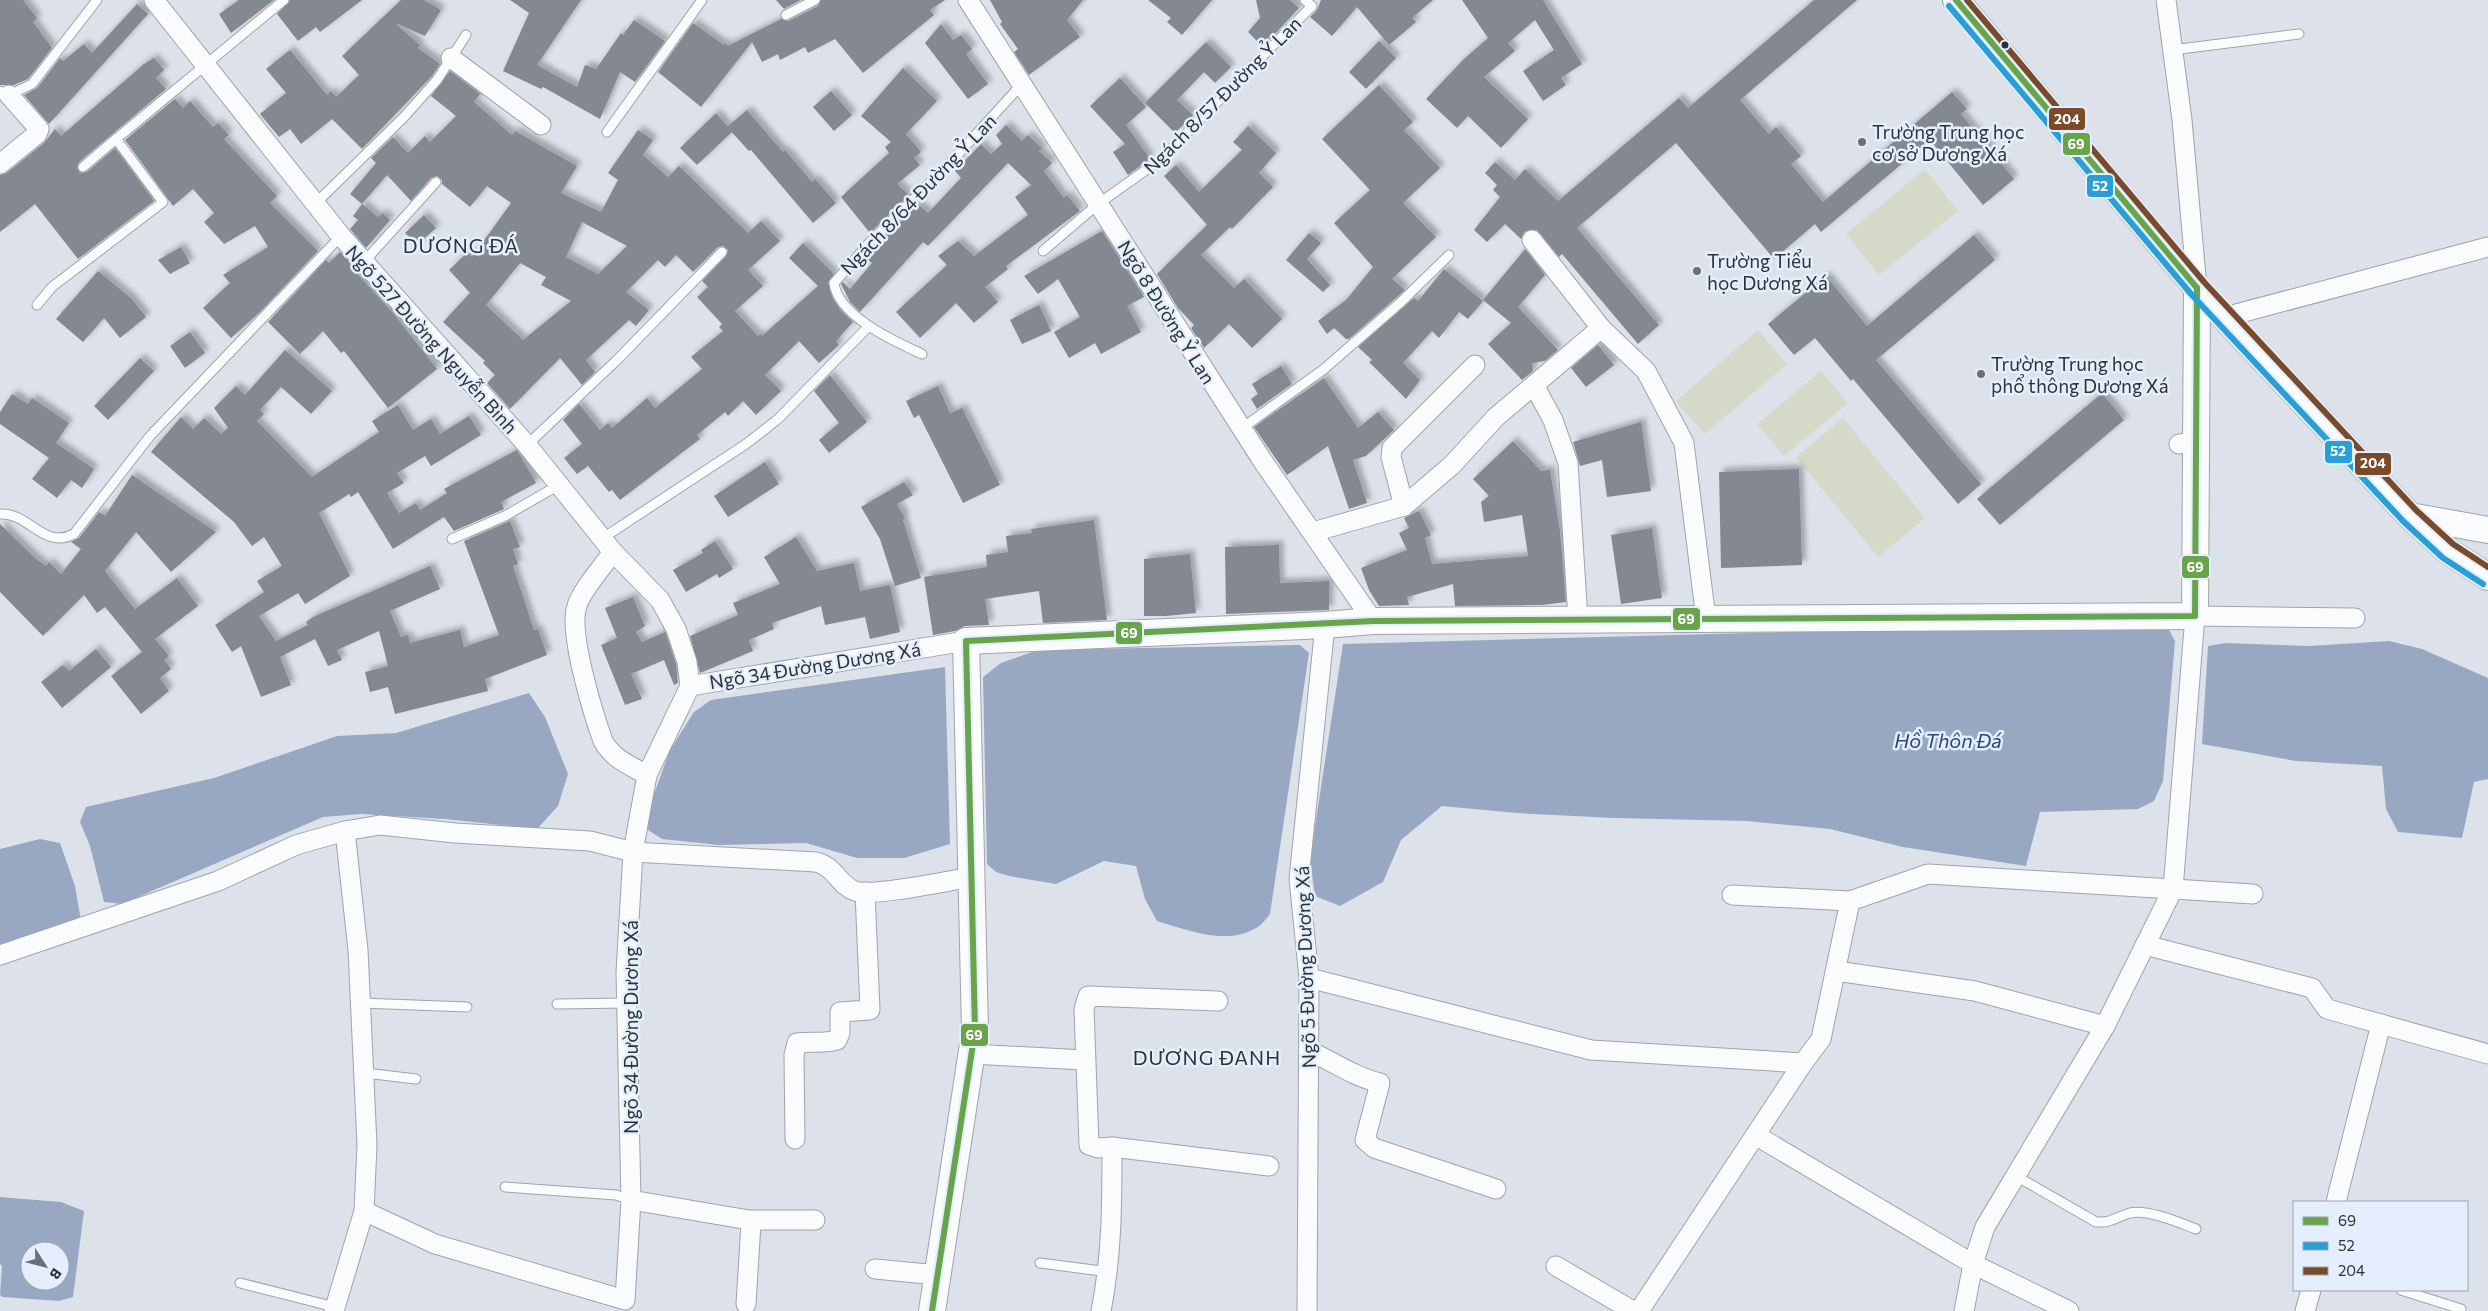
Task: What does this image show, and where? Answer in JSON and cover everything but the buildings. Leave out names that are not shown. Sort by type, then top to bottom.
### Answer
[{"type":"street","name":"Ngõ 527 Đường Nguyễn Bình","points":[[154,0],[341,236],[527,446],[608,545],[660,600],[676,629],[687,662],[690,686]]},
{"type":"street","name":"Ngõ 8 Đường Ỷ Lan","points":[[968,0],[1241,429],[1373,621]]},
{"type":"street","points":[[1956,0],[2197,288],[2410,516],[2448,551],[2488,577]]},
{"type":"street","points":[[1964,1311],[1973,1264],[1986,1227],[2105,1026],[2173,889],[2195,616],[2188,442],[2197,288],[2182,120],[2166,0]]},
{"type":"street","points":[[451,58],[541,126]]},
{"type":"street","points":[[0,164],[37,134],[39,128],[4,93]]},
{"type":"street","points":[[1532,240],[1601,328],[1646,371],[1684,443],[1706,619]]},
{"type":"street","points":[[2225,317],[2488,247]]},
{"type":"street","points":[[1313,532],[1404,506],[1452,465],[1496,417],[1601,328]]},
{"type":"street","points":[[1404,506],[1391,457],[1392,448],[1475,365]]},
{"type":"street","points":[[1534,385],[1553,420],[1568,463],[1578,620]]},
{"type":"street","points":[[2410,516],[2488,530]]},
{"type":"street","points":[[608,545],[577,604],[574,617],[580,656],[603,741],[609,752],[647,775]]},
{"type":"street","points":[[932,1311],[975,1031],[966,641],[1324,625],[1373,621],[2195,616],[2355,618]]},
{"type":"street","name":"Ngõ 5 Đường Dương Xá","points":[[1307,1311],[1310,978],[1299,879],[1324,625]]},
{"type":"street","name":"Ngõ 34 Đường Dương Xá","points":[[364,1211],[435,1244],[625,1300],[631,1200],[626,972],[633,852],[647,775],[690,686],[966,641]]},
{"type":"street","points":[[0,954],[218,881],[296,845],[345,831],[380,825],[455,833],[590,841],[633,852],[816,862],[825,864],[835,872],[843,884],[855,891],[865,892],[876,892],[971,873]]},
{"type":"street","points":[[334,1309],[364,1211],[367,1145],[358,950],[345,831]]},
{"type":"street","points":[[1732,895],[1850,901],[1928,874],[2253,894]]},
{"type":"street","points":[[794,1139],[794,1055],[797,1043],[814,1041],[826,1043],[837,1040],[840,1034],[840,1012],[870,1010],[865,892]]},
{"type":"street","points":[[1639,1311],[1757,1136],[1803,1063],[1821,1039],[1850,901]]},
{"type":"street","points":[[2145,945],[2312,988],[2327,1009],[2488,1054]]},
{"type":"street","points":[[1836,971],[1975,991],[2105,1026]]},
{"type":"street","points":[[1310,978],[1591,1050],[1803,1063]]},
{"type":"street","points":[[1218,1001],[1088,996],[1084,1009],[1088,1145],[1098,1148],[1269,1166]]},
{"type":"street","points":[[2336,1201],[2381,1024]]},
{"type":"street","points":[[1310,1051],[1361,1078],[1380,1083],[1365,1140],[1374,1148],[1496,1189]]},
{"type":"street","points":[[971,1054],[1085,1060]]},
{"type":"street","points":[[1757,1136],[1973,1264],[2068,1311]]},
{"type":"street","points":[[1101,1311],[1109,1272],[1112,1148]]},
{"type":"street","points":[[631,1200],[749,1220],[815,1220]]},
{"type":"street","points":[[746,1304],[752,1223],[749,1220]]},
{"type":"street","points":[[1556,1266],[1633,1311]]},
{"type":"street","points":[[875,1269],[938,1275]]},
{"type":"street","points":[[2305,1311],[2311,1291]]},
{"type":"lane","points":[[4,93],[32,84],[97,0]]},
{"type":"lane","points":[[83,167],[284,0]]},
{"type":"lane","points":[[607,132],[702,0]]},
{"type":"lane","points":[[786,15],[815,0]]},
{"type":"lane","name":"Ngách 8/57 Đường Ỷ Lan","points":[[1098,204],[1160,160],[1312,6],[1305,0]]},
{"type":"lane","points":[[315,204],[404,117],[437,80],[466,34]]},
{"type":"lane","points":[[2172,50],[2299,34]]},
{"type":"lane","name":"Ngách 8/64 Đường Ỷ Lan","points":[[922,354],[869,326],[848,309],[835,294],[834,283],[870,242],[949,164],[1022,84]]},
{"type":"lane","points":[[37,304],[52,287],[164,202],[116,139]]},
{"type":"lane","points":[[364,262],[436,182]]},
{"type":"lane","points":[[1043,250],[1098,204]]},
{"type":"lane","points":[[0,514],[16,516],[36,531],[56,539],[64,539],[74,534],[150,436],[341,236]]},
{"type":"lane","points":[[527,446],[617,360],[722,252]]},
{"type":"lane","points":[[1241,429],[1324,369],[1401,302],[1449,255]]},
{"type":"lane","points":[[608,545],[778,419],[869,326]]},
{"type":"lane","points":[[452,539],[505,516],[559,485]]},
{"type":"lane","points":[[361,1002],[467,1007]]},
{"type":"lane","points":[[557,1004],[627,1003]]},
{"type":"lane","points":[[365,1073],[416,1079]]},
{"type":"lane","points":[[2016,1176],[2096,1222],[2109,1223],[2132,1213],[2155,1215],[2196,1229]]},
{"type":"lane","points":[[505,1187],[616,1195],[631,1200]]},
{"type":"lane","points":[[1040,1263],[1109,1272]]},
{"type":"lane","points":[[240,1284],[334,1309]]},
{"type":"lane","points":[[2404,1291],[2461,1309]]},
{"type":"green space","points":[[1925,169],[1958,211],[1879,275],[1846,234]]},
{"type":"green space","points":[[1758,330],[1787,364],[1705,434],[1676,401]]},
{"type":"green space","points":[[1821,371],[1848,403],[1784,456],[1757,424]]},
{"type":"green space","points":[[1843,418],[1925,518],[1878,557],[1796,457]]},
{"type":"water","name":"Hồ Thôn Đá","points":[[2158,622],[2168,628],[2175,641],[2163,781],[2154,801],[2138,809],[2040,812],[2026,866],[1903,847],[1830,829],[1747,821],[1614,818],[1516,813],[1442,806],[1401,840],[1383,882],[1340,906],[1315,896],[1310,859],[1343,644]]},
{"type":"water","points":[[2389,641],[2422,649],[2488,678],[2488,779],[2474,782],[2462,838],[2398,832],[2386,809],[2382,766],[2296,761],[2202,744],[2208,646],[2226,643],[2308,646]]},
{"type":"water","points":[[1300,645],[1309,653],[1270,914],[1258,927],[1232,936],[1220,936],[1194,932],[1157,921],[1145,899],[1136,866],[1104,861],[1056,884],[1009,876],[996,872],[987,864],[983,677],[1001,663],[1038,650]]},
{"type":"water","points":[[945,667],[950,844],[904,858],[857,858],[806,843],[719,845],[662,839],[648,830],[649,808],[670,750],[694,712],[711,700]]},
{"type":"water","points":[[529,693],[545,717],[568,774],[558,806],[537,829],[445,819],[361,814],[323,817],[122,904],[104,902],[90,846],[80,822],[86,807],[214,778],[337,736],[396,733]]},
{"type":"water","points":[[40,839],[60,843],[75,886],[81,921],[0,945],[0,849]]},
{"type":"water","points":[[0,1197],[61,1202],[84,1211],[73,1297],[59,1301],[2,1297],[0,1295],[2,1266],[0,1264]]},
{"type":"transit line","name":"69","points":[[1956,0],[2197,288]]},
{"type":"transit line","name":"204","points":[[1967,0],[2204,282],[2416,510],[2453,544],[2488,567]]},
{"type":"transit line","name":"52","points":[[1949,6],[2191,294],[2404,522],[2443,558],[2483,584]]},
{"type":"transit line","name":"69","points":[[932,1311],[975,1031],[966,641],[1373,621],[2195,616],[2197,288]]},
{"type":"place","name":"Trường Trung học cơ sở Dương Xá","points":[[1862,142]]},
{"type":"place","name":"Trường Tiểu học Dương Xá","points":[[1697,271]]},
{"type":"place","name":"Trường Trung học phổ thông Dương Xá","points":[[1981,374]]},
{"type":"district","name":"DƯƠNG ĐÁ","points":[[461,245]]},
{"type":"district","name":"DƯƠNG ĐANH","points":[[1207,1057]]}]
